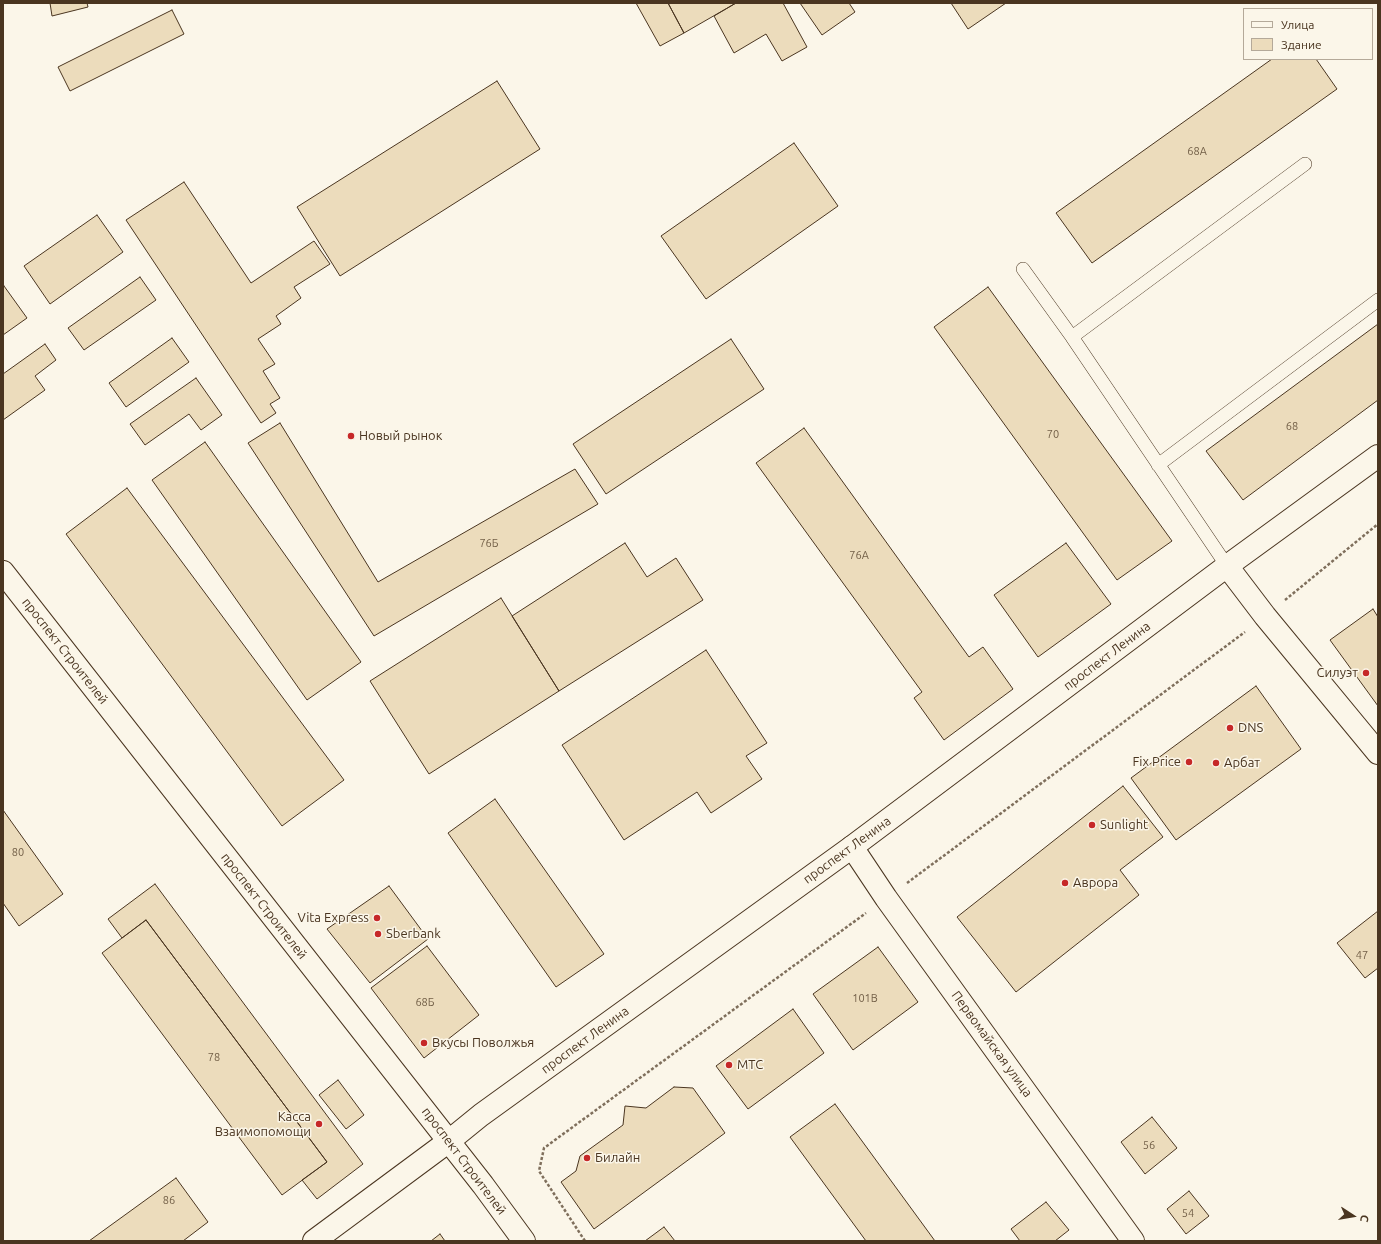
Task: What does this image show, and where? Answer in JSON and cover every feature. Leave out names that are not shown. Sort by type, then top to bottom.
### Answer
[{"type":"street","name":"проспект Ленина","points":[[314,1241],[449,1141],[493,1106],[852,847],[1227,566],[1378,456]]},
{"type":"street","points":[[1227,566],[1265,616],[1378,753]]},
{"type":"street","name":"проспект Строителей","points":[[3,572],[449,1141],[524,1241]]},
{"type":"street","name":"Первомайская улица","points":[[852,847],[886,898],[1134,1241]]},
{"type":"lane","points":[[1072,337],[1305,164]]},
{"type":"lane","points":[[1022,269],[1072,337],[1227,566]]},
{"type":"lane","points":[[1158,465],[1378,300]]},
{"type":"path","points":[[585,1241],[539,1171],[544,1148],[886,898],[1265,616],[1378,524]]},
{"type":"building","points":[[50,3],[87,3],[88,7],[52,16]]},
{"type":"building","points":[[636,3],[668,3],[684,33],[660,46]]},
{"type":"building","points":[[668,3],[736,3],[684,33]]},
{"type":"building","points":[[736,3],[783,3],[807,47],[782,61],[766,34],[734,53],[714,16]]},
{"type":"building","points":[[800,3],[849,3],[855,12],[822,35]]},
{"type":"building","points":[[951,3],[1006,3],[968,29]]},
{"type":"building","points":[[172,10],[184,34],[70,91],[58,67]]},
{"type":"building","points":[[1271,60],[1317,60],[1337,89],[1092,263],[1056,213]]},
{"type":"building","points":[[497,81],[540,149],[340,276],[297,207]]},
{"type":"building","points":[[794,143],[838,206],[706,299],[661,236]]},
{"type":"building","points":[[184,182],[251,283],[314,241],[330,264],[294,287],[301,298],[276,316],[281,324],[258,339],[275,364],[263,371],[280,398],[270,404],[276,413],[261,423],[126,220]]},
{"type":"building","points":[[97,215],[123,252],[50,304],[24,266]]},
{"type":"building","points":[[140,277],[156,300],[84,350],[68,328]]},
{"type":"building","points":[[4,286],[27,318],[3,335],[3,287]]},
{"type":"building","points":[[988,287],[1172,541],[1117,580],[934,327]]},
{"type":"building","points":[[1378,324],[1378,400],[1243,500],[1206,451]]},
{"type":"building","points":[[172,338],[189,362],[126,407],[109,383]]},
{"type":"building","points":[[731,339],[764,389],[606,494],[573,444]]},
{"type":"building","points":[[45,344],[56,360],[35,376],[45,390],[3,420],[3,374]]},
{"type":"building","points":[[196,378],[222,415],[201,430],[189,414],[145,445],[130,424]]},
{"type":"building","points":[[280,423],[378,582],[575,469],[598,504],[374,636],[248,443]]},
{"type":"building","points":[[804,428],[969,657],[983,647],[1013,689],[944,740],[914,698],[922,692],[756,463]]},
{"type":"building","points":[[205,442],[361,662],[307,700],[152,480]]},
{"type":"building","points":[[127,488],[344,780],[282,826],[66,534]]},
{"type":"building","points":[[625,543],[647,577],[676,558],[703,600],[559,691],[512,616]]},
{"type":"building","points":[[1066,543],[1111,604],[1038,657],[994,595]]},
{"type":"building","points":[[501,598],[559,691],[429,774],[370,681]]},
{"type":"building","name":"Силуэт","points":[[1373,609],[1378,617],[1378,706],[1330,640]]},
{"type":"building","points":[[706,650],[767,743],[746,756],[762,779],[711,813],[697,792],[624,840],[562,745]]},
{"type":"building","name":"Арбат","points":[[1256,686],[1301,749],[1176,840],[1131,778]]},
{"type":"building","name":"Аврора","points":[[1123,786],[1163,837],[1120,870],[1139,895],[1016,992],[957,917]]},
{"type":"building","points":[[495,799],[604,954],[556,987],[448,833]]},
{"type":"building","points":[[3,810],[63,894],[19,926],[3,903]]},
{"type":"building","points":[[155,884],[363,1164],[317,1199],[302,1180],[327,1162],[146,920],[122,938],[108,919]]},
{"type":"building","name":"Sberbank","points":[[389,886],[428,939],[370,983],[327,929]]},
{"type":"building","points":[[1378,911],[1378,968],[1365,978],[1337,943]]},
{"type":"building","points":[[146,920],[327,1162],[282,1195],[102,953]]},
{"type":"building","points":[[427,946],[479,1015],[424,1058],[371,988]]},
{"type":"building","points":[[878,947],[918,1002],[853,1050],[813,994]]},
{"type":"building","points":[[793,1009],[824,1053],[748,1109],[716,1066]]},
{"type":"building","points":[[338,1080],[364,1115],[346,1129],[319,1095]]},
{"type":"building","points":[[674,1087],[693,1088],[725,1133],[594,1229],[561,1182],[576,1171],[580,1156],[623,1125],[625,1106],[646,1108]]},
{"type":"building","points":[[835,1104],[935,1241],[866,1241],[790,1137]]},
{"type":"building","points":[[1152,1117],[1177,1148],[1145,1174],[1121,1142]]},
{"type":"building","points":[[176,1178],[208,1222],[183,1241],[89,1241]]},
{"type":"building","points":[[1189,1191],[1209,1216],[1186,1234],[1167,1209]]},
{"type":"building","points":[[1046,1202],[1069,1230],[1055,1241],[1020,1241],[1011,1229]]},
{"type":"building","points":[[664,1227],[675,1241],[645,1241]]},
{"type":"building","points":[[440,1234],[445,1241],[431,1241]]},
{"type":"place","name":"Новый рынок","points":[[351,436]]},
{"type":"place","name":"Силуэт","points":[[1366,673]]},
{"type":"place","name":"DNS","points":[[1230,728]]},
{"type":"place","name":"Fix Price","points":[[1189,762]]},
{"type":"place","name":"Арбат","points":[[1216,763]]},
{"type":"place","name":"Sunlight","points":[[1092,825]]},
{"type":"place","name":"Аврора","points":[[1065,883]]},
{"type":"place","name":"Vita Express","points":[[377,918]]},
{"type":"place","name":"Sberbank","points":[[378,934]]},
{"type":"place","name":"Вкусы Поволжья","points":[[424,1043]]},
{"type":"place","name":"МТС","points":[[729,1065]]},
{"type":"place","name":"Касса Взаимопомощи","points":[[319,1124]]},
{"type":"place","name":"Билайн","points":[[587,1158]]}]
